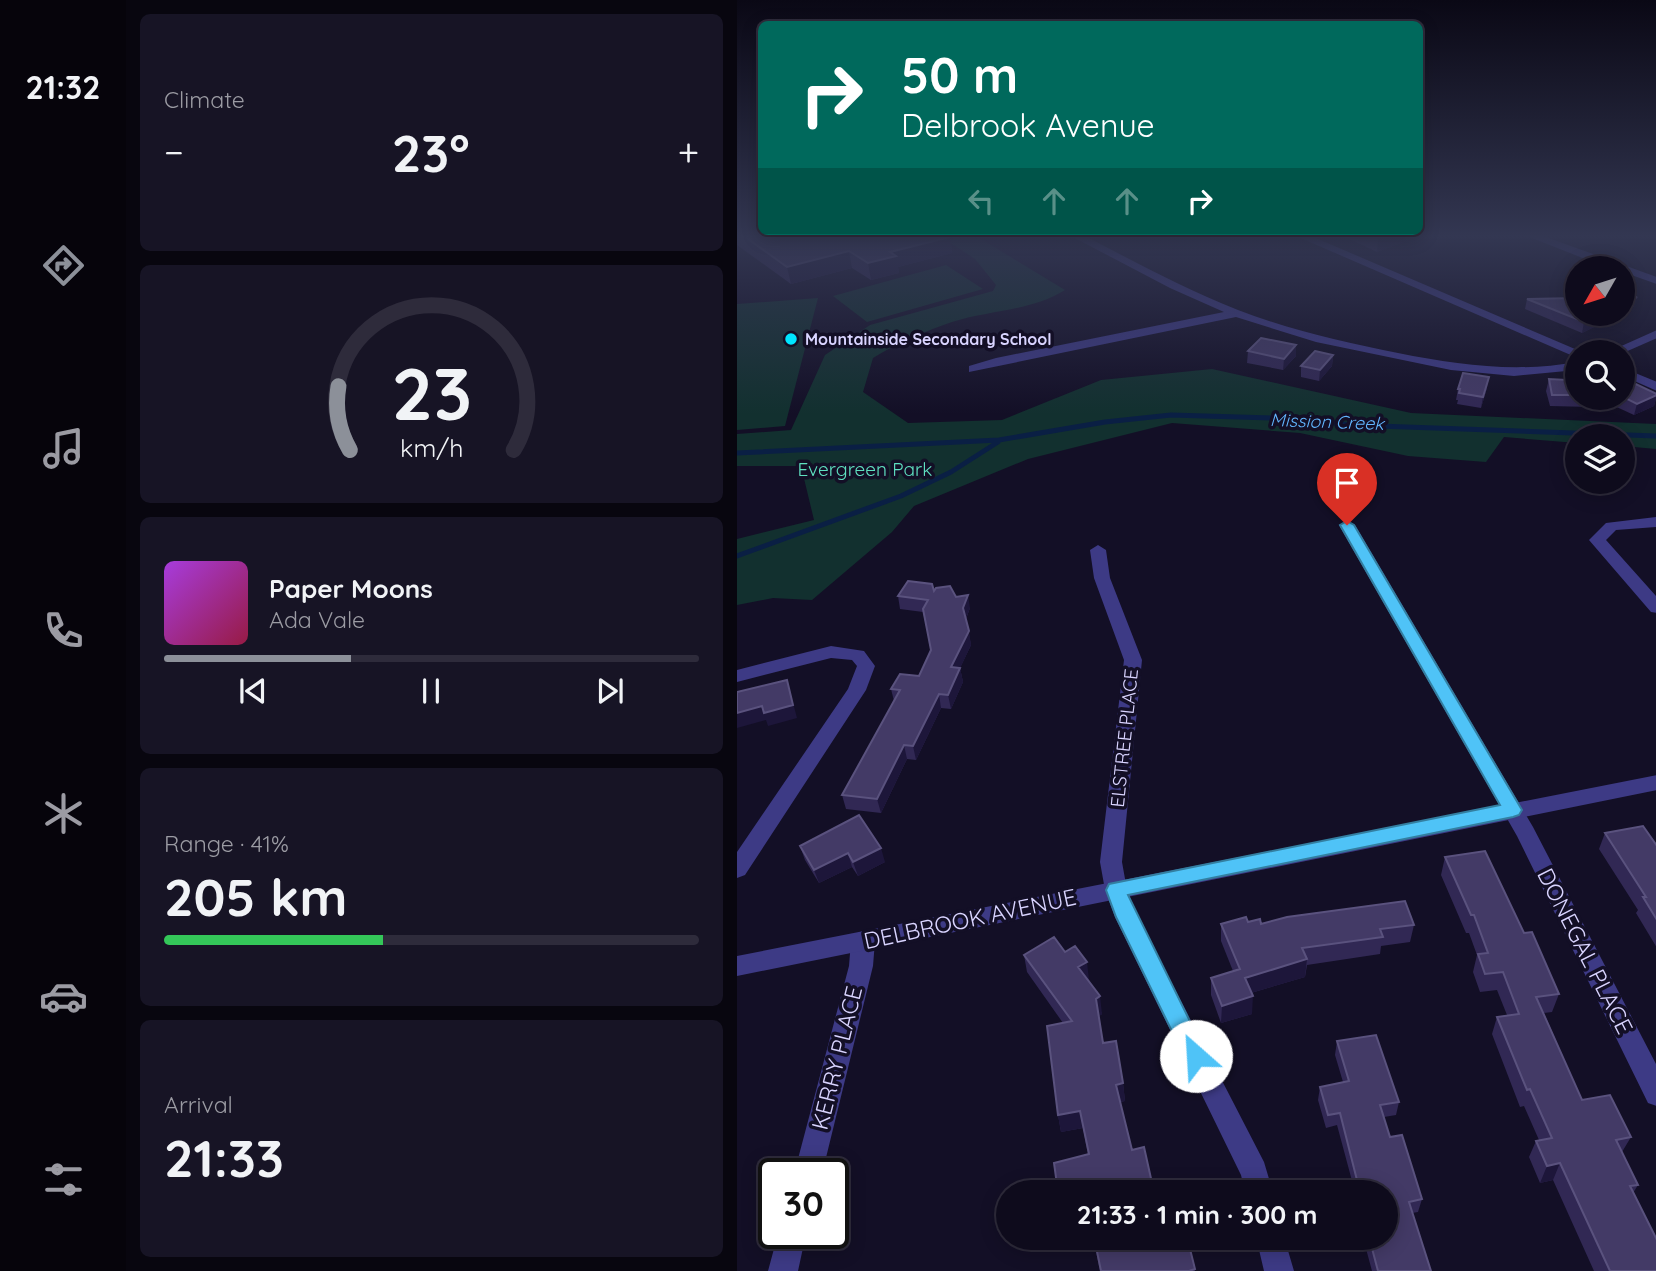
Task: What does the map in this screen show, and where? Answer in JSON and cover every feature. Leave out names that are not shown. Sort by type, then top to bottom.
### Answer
[{"type":"street","points":[[1194,295],[1236,313],[1320,339],[1432,363],[1513,372],[1545,373],[1565,369]]},
{"type":"street","points":[[1441,295],[1565,348]]},
{"type":"street","points":[[973,369],[995,362],[1236,313]]},
{"type":"street","points":[[1635,342],[1656,333]]},
{"type":"street","points":[[1635,377],[1656,387]]},
{"type":"street","points":[[1656,522],[1611,526],[1597,540],[1656,608]]},
{"type":"street","name":"DONEGAL PLACE","points":[[1347,525],[1513,810],[1656,1094]]},
{"type":"street","name":"ELSTREE PLACE","points":[[1098,550],[1102,578],[1133,660],[1111,862],[1116,890],[1126,917],[1256,1180]]},
{"type":"street","points":[[737,676],[831,652],[858,655],[866,666],[857,690],[737,869]]},
{"type":"street","name":"DELBROOK AVENUE","points":[[737,966],[1656,782]]},
{"type":"street","name":"KERRY PLACE","points":[[812,1158],[861,966],[862,941]]},
{"type":"street","points":[[783,1271],[788,1249]]},
{"type":"street","points":[[1273,1250],[1278,1271]]},
{"type":"green space","points":[[836,295],[961,295],[867,322],[833,296]]},
{"type":"green space","name":"Evergreen Park","points":[[977,295],[1055,295],[1025,306],[952,322],[892,347],[873,358],[863,392],[908,423],[1002,420],[1101,380],[1212,369],[1411,413],[1656,424],[1656,449],[1635,447],[1635,424],[1565,424],[1565,442],[1504,437],[1486,462],[1408,456],[1300,433],[1172,423],[1028,459],[914,506],[892,532],[812,600],[773,598],[737,605],[737,539],[814,520],[801,466],[737,466],[737,434],[791,430],[825,355],[870,325]]},
{"type":"green space","points":[[818,298],[785,426],[737,430],[737,304]]},
{"type":"building","points":[[1565,298],[1565,314],[1527,299]]},
{"type":"building","points":[[1261,338],[1296,345],[1284,359],[1248,351]]},
{"type":"building","points":[[1315,351],[1333,355],[1320,370],[1301,366]]},
{"type":"building","points":[[1463,373],[1489,377],[1483,397],[1459,393]]},
{"type":"building","points":[[1549,379],[1565,380],[1565,395],[1552,395]]},
{"type":"building","points":[[1635,384],[1657,394],[1657,395],[1637,404]]},
{"type":"building","points":[[908,581],[932,584],[934,591],[936,588],[950,586],[956,597],[968,595],[963,608],[969,631],[951,667],[960,668],[948,695],[939,694],[913,746],[904,745],[877,799],[842,795],[900,690],[891,689],[900,674],[919,676],[931,650],[923,609],[928,600],[898,596]]},
{"type":"building","points":[[787,680],[793,705],[764,713],[762,706],[737,713],[737,692]]},
{"type":"building","points":[[859,815],[881,848],[853,862],[848,853],[814,870],[800,846]]},
{"type":"building","points":[[1643,826],[1657,846],[1657,920],[1643,897],[1646,897],[1605,833]]},
{"type":"building","points":[[1485,851],[1524,933],[1532,932],[1559,994],[1536,997],[1582,1100],[1610,1095],[1631,1137],[1616,1140],[1638,1185],[1630,1186],[1657,1240],[1657,1271],[1610,1271],[1560,1163],[1547,1166],[1536,1141],[1552,1138],[1530,1089],[1527,1090],[1497,1017],[1519,1014],[1503,972],[1485,974],[1478,954],[1488,953],[1474,915],[1471,915],[1445,857]]},
{"type":"building","points":[[1405,901],[1414,925],[1380,929],[1383,937],[1302,948],[1307,959],[1245,978],[1253,996],[1222,1006],[1211,978],[1240,969],[1221,924],[1246,917],[1248,922],[1260,919],[1261,924],[1287,917]]},
{"type":"building","points":[[1054,937],[1065,952],[1075,946],[1087,962],[1078,967],[1100,996],[1096,999],[1103,1043],[1116,1041],[1123,1083],[1116,1085],[1132,1150],[1144,1147],[1151,1180],[1056,1180],[1054,1163],[1089,1154],[1080,1111],[1058,1115],[1047,1026],[1072,1021],[1024,955]]},
{"type":"building","points":[[1376,1035],[1399,1102],[1380,1105],[1390,1137],[1402,1135],[1422,1199],[1409,1202],[1431,1271],[1378,1271],[1372,1250],[1398,1250],[1398,1180],[1357,1180],[1340,1113],[1328,1115],[1320,1087],[1349,1081],[1337,1041]]},
{"type":"building","points":[[1097,1250],[1190,1250],[1195,1269],[1189,1271],[1101,1271]]},
{"type":"waterway","name":"Mission Creek","points":[[737,453],[999,440],[1105,422],[1171,415],[1304,419],[1350,425],[1657,436]]},
{"type":"waterway","points":[[737,556],[901,496],[951,472],[998,442]]},
{"type":"place","name":"Mountainside Secondary School","points":[[791,339]]},
{"type":"route","points":[[1196,1056],[1126,917],[1116,890],[1513,810],[1347,525]]}]
